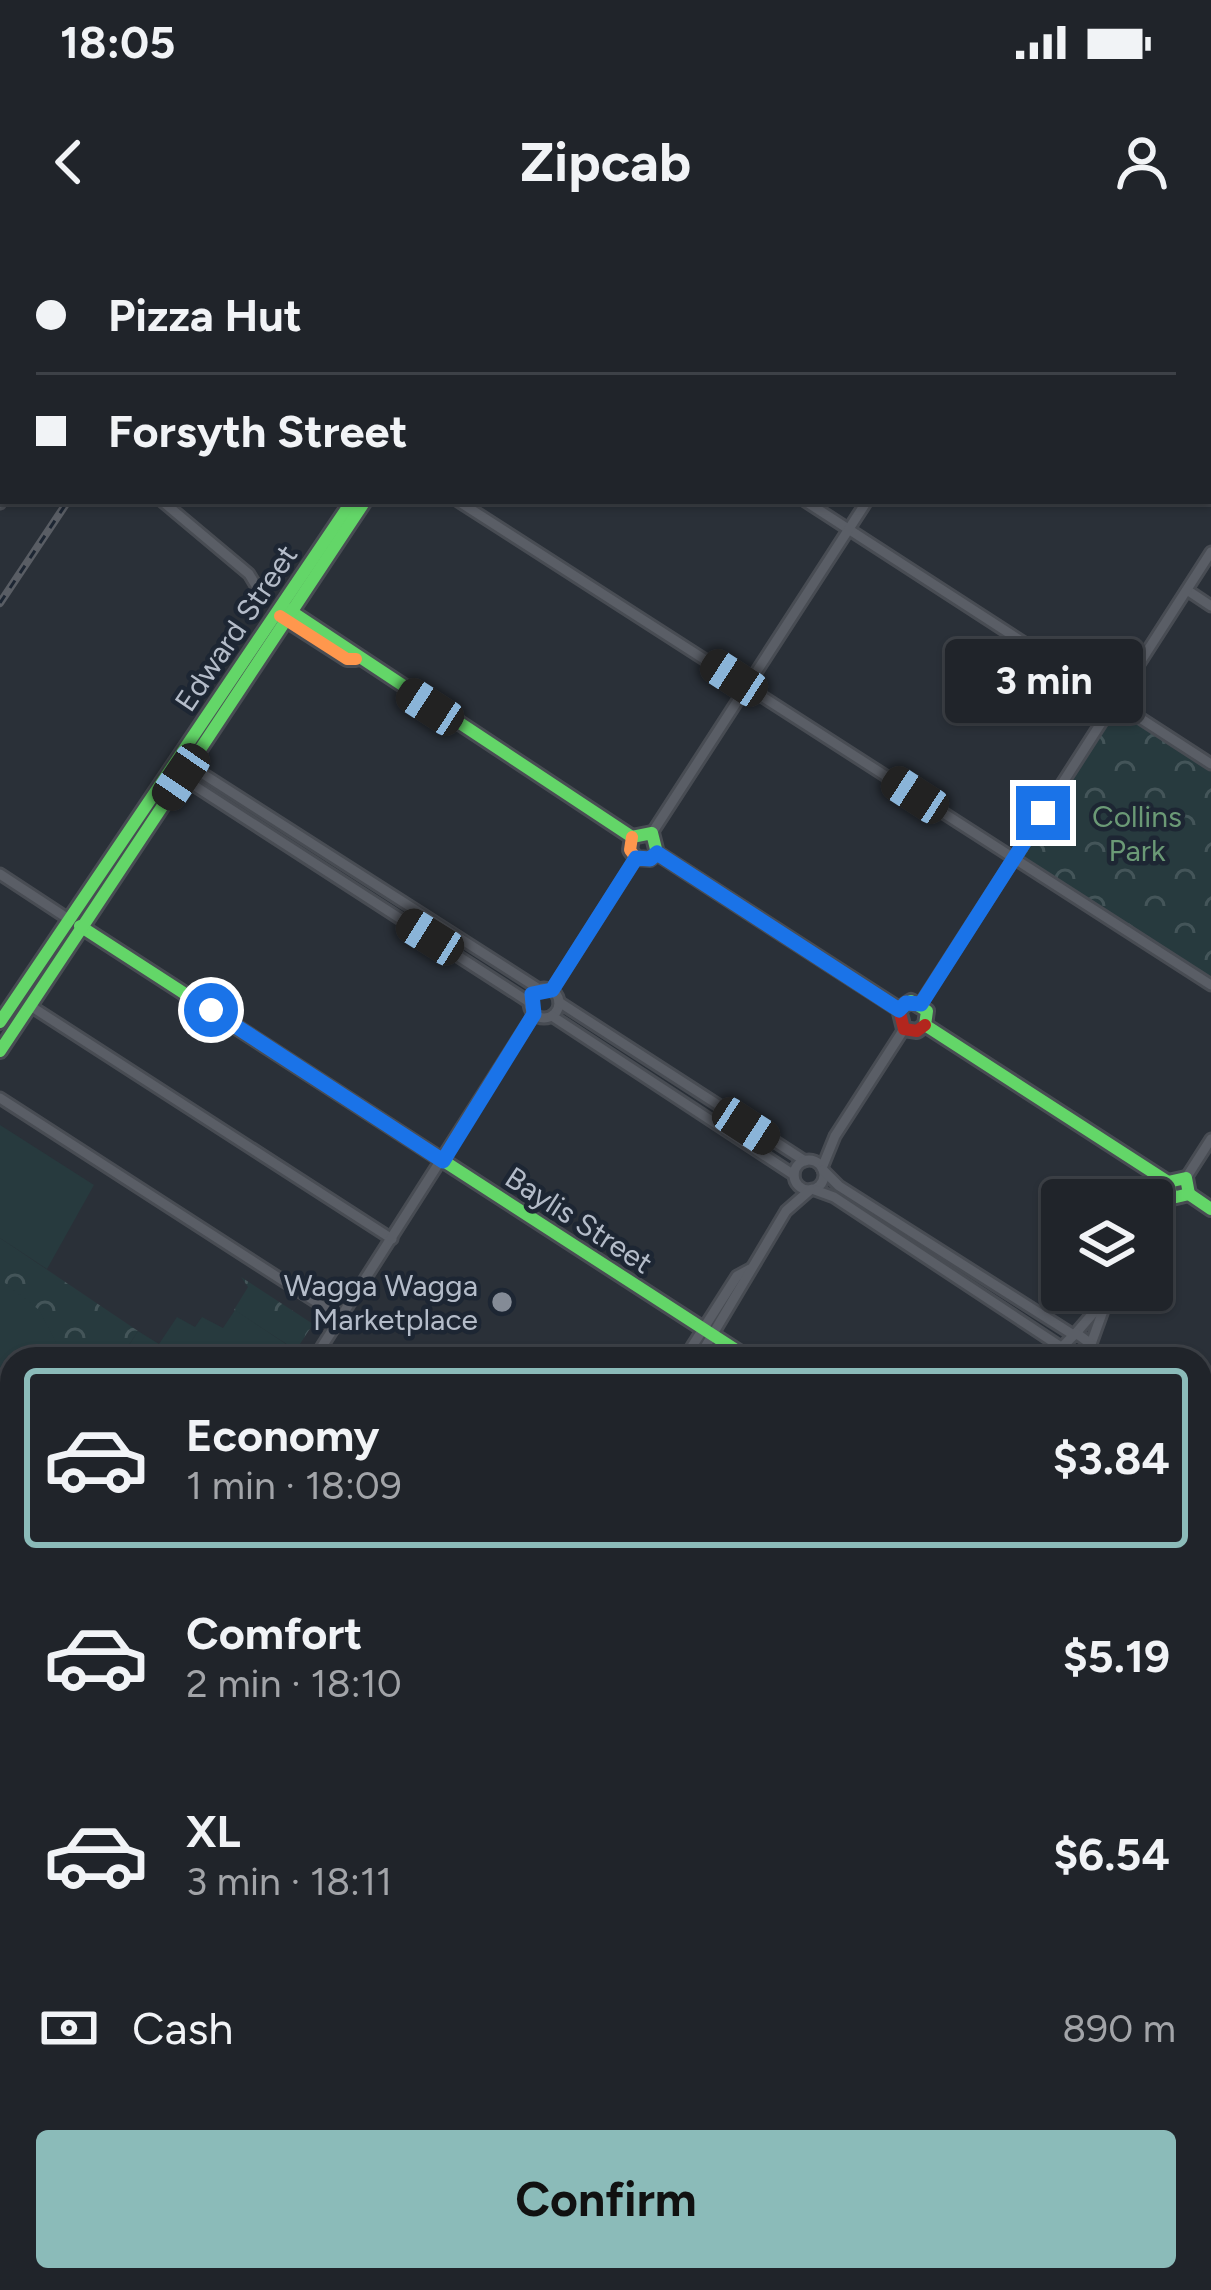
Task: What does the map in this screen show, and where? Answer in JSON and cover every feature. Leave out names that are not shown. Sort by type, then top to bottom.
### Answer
[{"type":"main road","name":"Edward Street","points":[[0,1051],[185,771],[350,504]]},
{"type":"main road","name":"Edward Street","points":[[0,1022],[67,918],[363,504]]},
{"type":"main road","points":[[283,612],[632,837],[652,833],[657,853],[899,1010],[904,1029],[913,1032],[925,1025]]},
{"type":"main road","points":[[632,837],[630,850],[636,858],[650,859],[657,853]]},
{"type":"main road","name":"Baylis Street","points":[[67,918],[731,1347]]},
{"type":"main road","points":[[899,1010],[906,1003],[921,1004],[927,1011],[925,1025]]},
{"type":"main road","points":[[925,1025],[1163,1179]]},
{"type":"main road","points":[[1173,1179],[1186,1178],[1189,1194],[1211,1209]]},
{"type":"main road","points":[[1173,1198],[1189,1194]]},
{"type":"street","points":[[166,504],[249,574],[258,589]]},
{"type":"street","points":[[463,504],[1211,985]]},
{"type":"street","points":[[810,504],[1211,764]]},
{"type":"street","points":[[652,833],[865,504]]},
{"type":"street","points":[[921,1004],[1211,552]]},
{"type":"street","points":[[1187,590],[1211,606]]},
{"type":"street","points":[[185,771],[253,806],[388,895],[433,932]]},
{"type":"street","points":[[185,771],[245,819],[381,906],[477,960],[530,1002],[534,1014]]},
{"type":"street","points":[[245,819],[253,806]]},
{"type":"street","points":[[289,847],[297,835]]},
{"type":"street","points":[[552,990],[636,858]]},
{"type":"street","points":[[337,878],[345,867]]},
{"type":"street","points":[[0,874],[67,918]]},
{"type":"street","points":[[381,906],[388,895]]},
{"type":"street","points":[[477,960],[539,989],[552,990]]},
{"type":"street","points":[[530,1002],[539,989]]},
{"type":"street","points":[[552,990],[559,1002],[616,1049]]},
{"type":"street","points":[[552,1016],[559,1002]]},
{"type":"street","points":[[29,1005],[392,1239]]},
{"type":"street","points":[[322,1347],[534,1014]]},
{"type":"street","points":[[534,1014],[552,1016],[616,1049],[702,1105],[811,1189],[881,1220]]},
{"type":"street","points":[[695,1347],[747,1283],[750,1268],[786,1211],[811,1189],[835,1136],[904,1029]]},
{"type":"street","points":[[0,1098],[341,1318]]},
{"type":"street","points":[[702,1105],[822,1169],[881,1220],[1006,1300],[1091,1345]]},
{"type":"street","points":[[739,1136],[746,1126]]},
{"type":"street","points":[[786,1211],[794,1176],[835,1136]]},
{"type":"street","points":[[1186,1178],[1211,1139]]},
{"type":"street","points":[[1006,1300],[1062,1347]]},
{"type":"street","points":[[1074,1347],[1074,1333],[1094,1311]]},
{"type":"street","points":[[1088,1347],[1104,1311]]},
{"type":"street","points":[[702,1347],[708,1332]]},
{"type":"green space","name":"Collins Park","points":[[1115,701],[1211,764],[1211,985],[1014,858]]},
{"type":"green space","points":[[0,1125],[94,1185],[47,1269],[0,1238]]},
{"type":"green space","points":[[0,1238],[138,1331],[128,1347],[0,1347]]},
{"type":"green space","points":[[241,1277],[313,1324],[298,1347],[234,1310],[248,1287]]},
{"type":"green space","points":[[0,1279],[39,1310],[59,1347],[0,1347]]},
{"type":"green space","points":[[235,1310],[289,1346],[128,1347],[138,1331],[159,1344],[177,1317],[195,1327],[202,1317],[223,1328]]},
{"type":"railway","points":[[0,603],[66,504]]},
{"type":"traffic: fast","points":[[0,1022],[350,504]]},
{"type":"traffic: fast","points":[[0,1051],[363,504]]},
{"type":"traffic: fast","points":[[289,610],[632,837]]},
{"type":"traffic: fast","points":[[632,837],[652,833],[657,853]]},
{"type":"traffic: fast","points":[[657,853],[899,1009]]},
{"type":"traffic: fast","points":[[80,926],[731,1347]]},
{"type":"traffic: fast","points":[[899,1009],[911,1001],[927,1011],[925,1025]]},
{"type":"traffic: fast","points":[[925,1025],[1163,1179]]},
{"type":"traffic: fast","points":[[1173,1181],[1186,1178],[1189,1194]]},
{"type":"traffic: fast","points":[[1173,1198],[1189,1194]]},
{"type":"traffic: fast","points":[[1189,1194],[1211,1209]]},
{"type":"traffic: slow","points":[[280,616],[347,659],[356,659]]},
{"type":"traffic: slow","points":[[632,837],[630,850],[636,858],[650,859],[657,853]]},
{"type":"traffic: jam","points":[[899,1009],[904,1029],[917,1031],[925,1025]]},
{"type":"place","name":"Wagga Wagga Marketplace","points":[[502,1302]]},
{"type":"route","points":[[211,1010],[443,1161],[534,1014],[532,994],[552,990],[636,858],[650,859],[657,853],[899,1010],[906,1003],[921,1004],[1043,813]]}]
